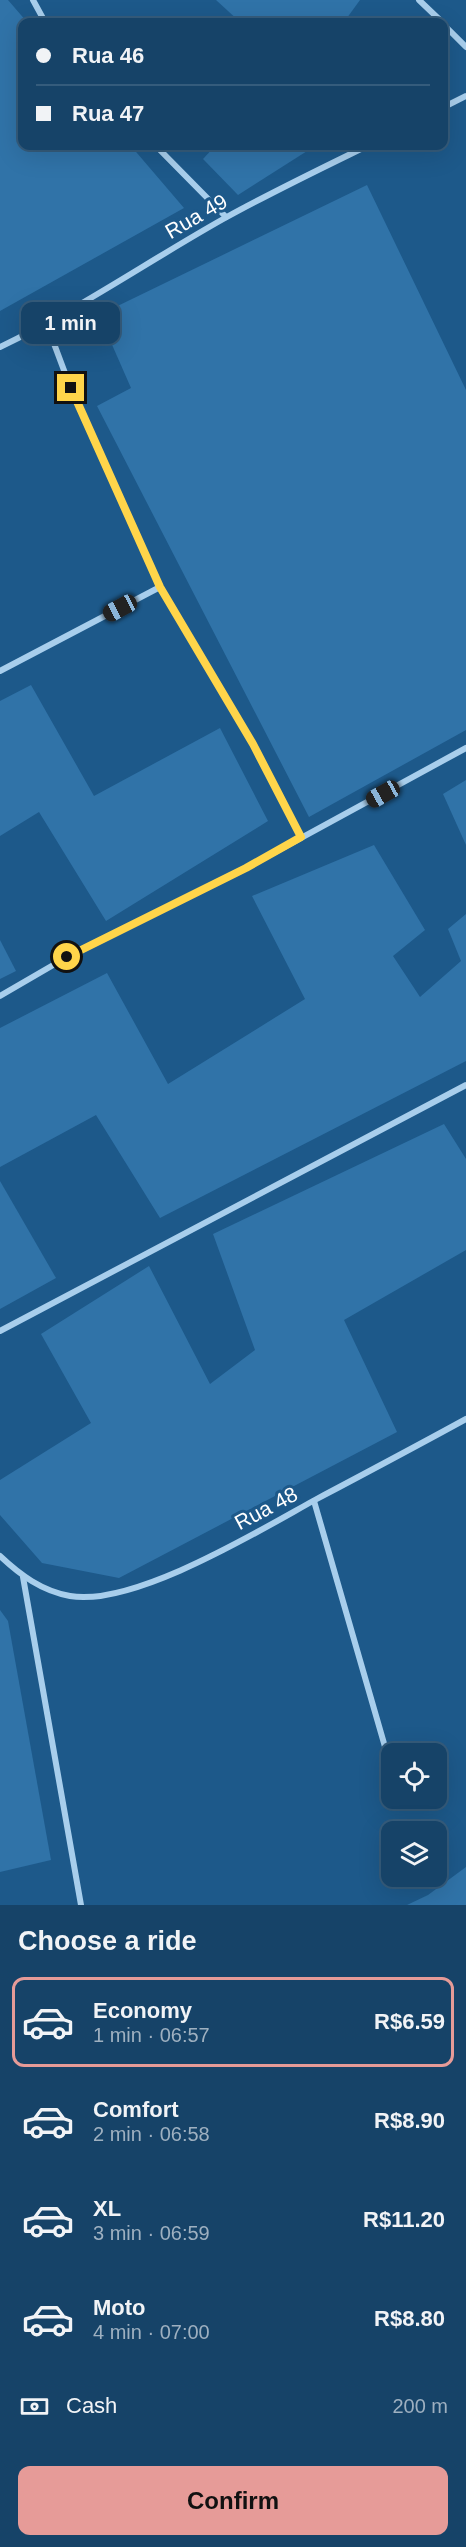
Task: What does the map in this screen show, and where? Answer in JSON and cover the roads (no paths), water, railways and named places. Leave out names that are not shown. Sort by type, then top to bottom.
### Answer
[{"type":"street","points":[[33,0],[43,18]]},
{"type":"street","points":[[420,0],[437,18]]},
{"type":"street","points":[[448,29],[466,47]]},
{"type":"street","points":[[448,105],[466,96]]},
{"type":"street","points":[[160,150],[226,217]]},
{"type":"street","name":"Rua 49","points":[[0,347],[47,325],[82,301],[226,217],[360,150]]},
{"type":"street","points":[[47,325],[71,388],[160,587],[253,744],[301,837]]},
{"type":"street","points":[[0,671],[160,587]]},
{"type":"street","points":[[0,996],[67,957],[246,868],[466,748]]},
{"type":"street","points":[[0,1331],[466,1085]]},
{"type":"street","name":"Rua 48","points":[[23,1577],[70,1596],[98,1596],[147,1585],[239,1542],[466,1419]]},
{"type":"street","points":[[314,1501],[384,1743]]},
{"type":"street","points":[[0,1556],[23,1577],[81,1905]]}]
